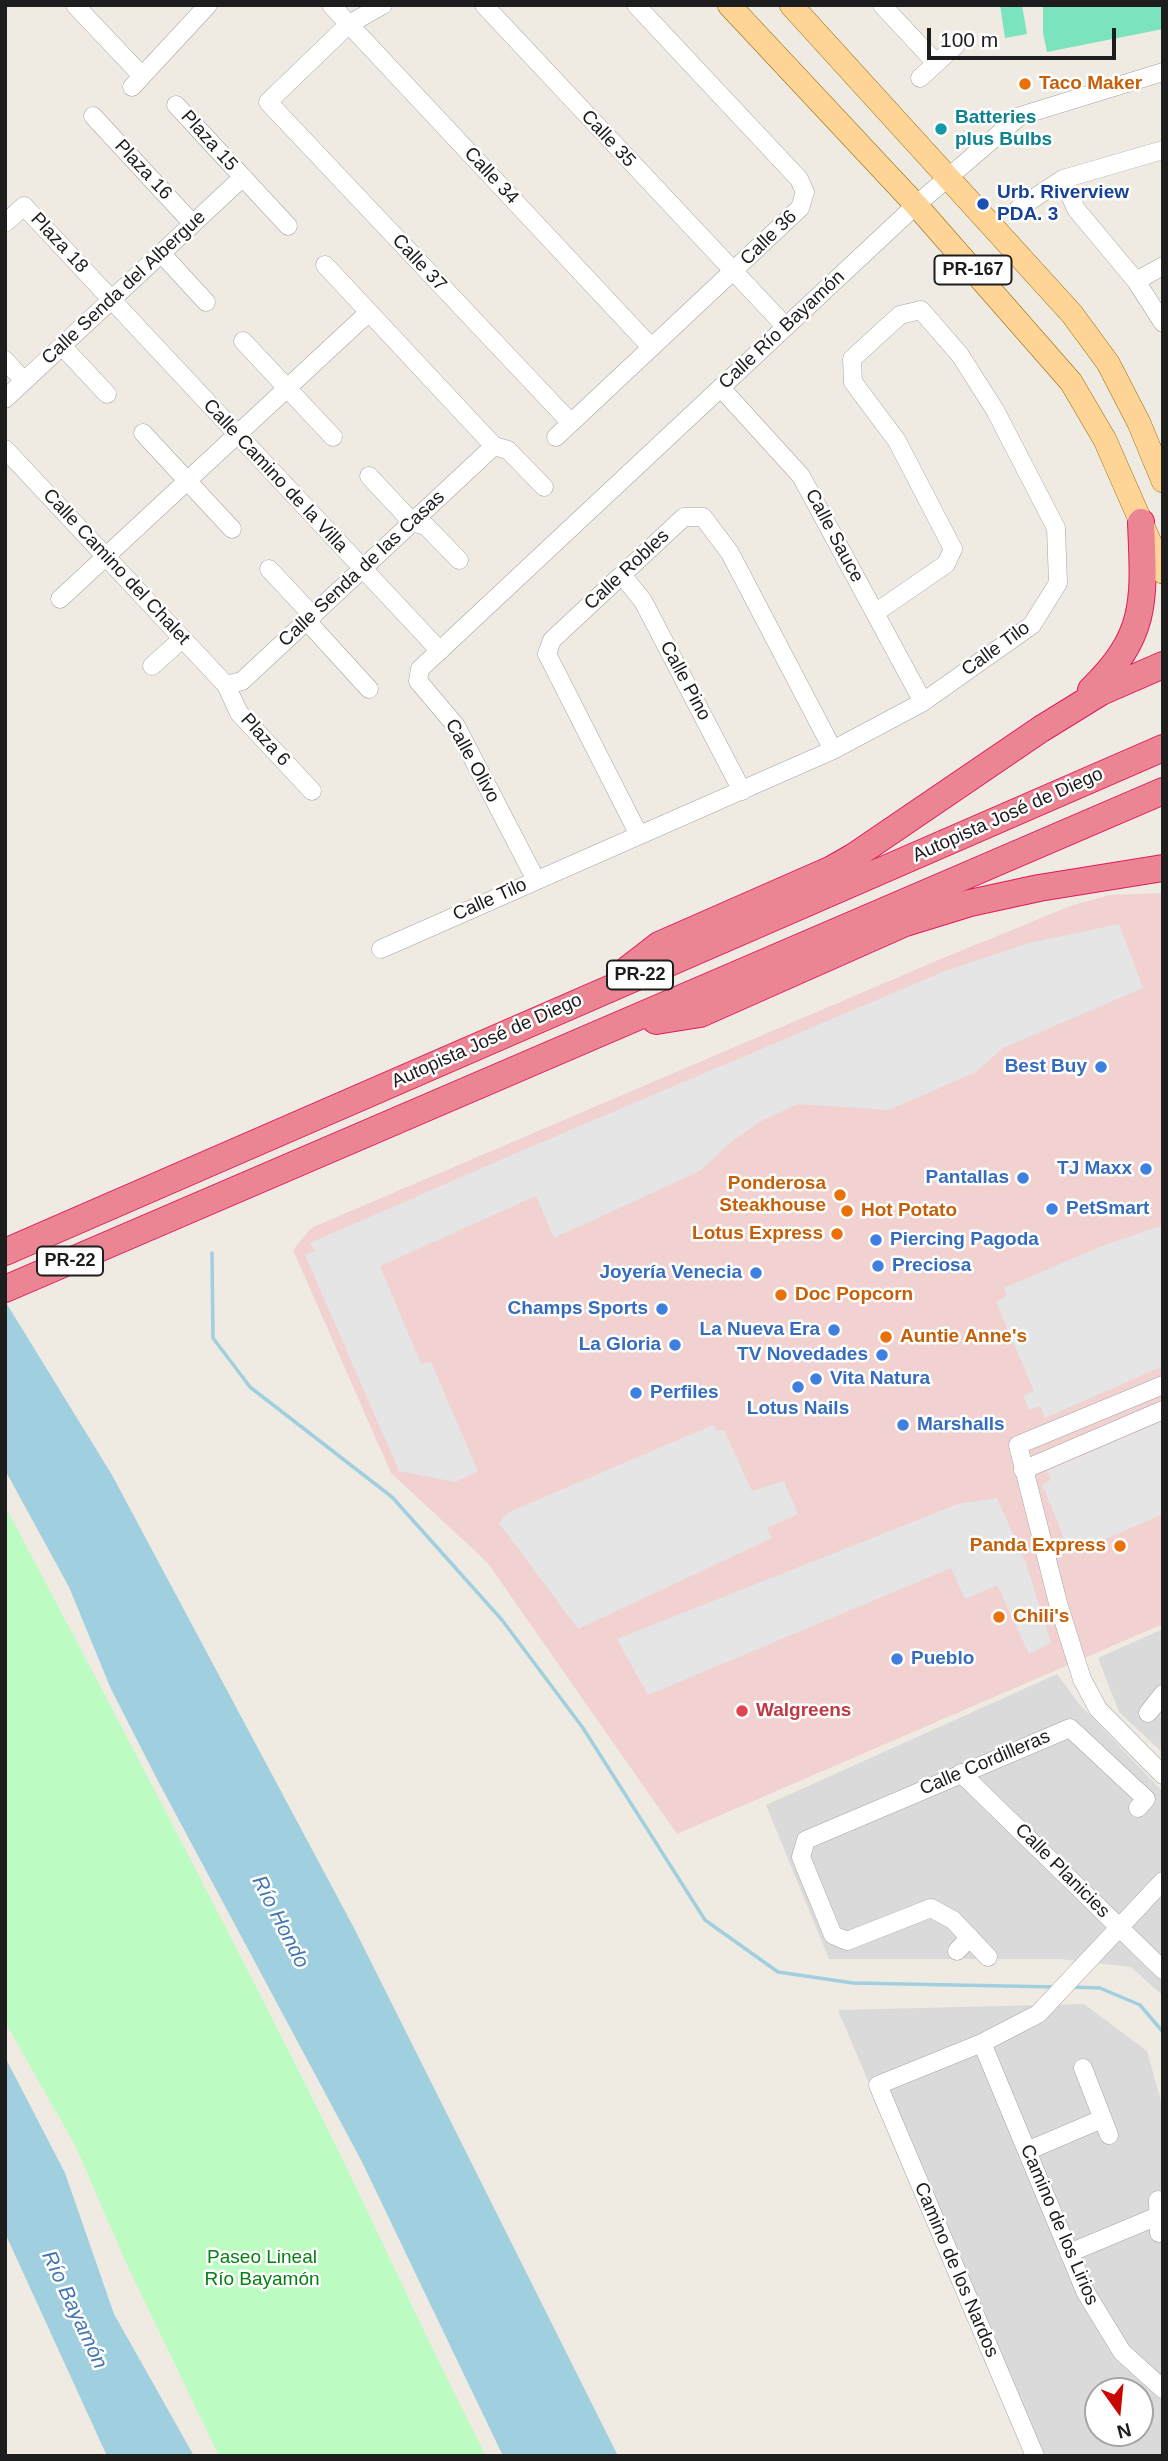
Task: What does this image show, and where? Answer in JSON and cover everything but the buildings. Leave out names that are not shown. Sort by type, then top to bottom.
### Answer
[{"type":"highway","points":[[1070,712],[1120,660],[1135,630],[1141,608],[1143,581],[1141,522]]},
{"type":"highway","points":[[591,995],[659,945],[832,869],[853,857],[1101,692],[1163,665]]},
{"type":"highway","name":"Autopista José de Diego","points":[[5,1252],[1163,748]]},
{"type":"highway","points":[[121,1202],[178,1186],[234,1164],[1163,762]]},
{"type":"highway","points":[[537,1061],[602,1018],[1163,776]]},
{"type":"highway","name":"Autopista José de Diego","points":[[5,1289],[1163,791]]},
{"type":"highway","points":[[609,1030],[700,1014],[905,923],[970,903],[1039,888],[1161,869]]},
{"type":"main road","name":"PR-167","points":[[729,5],[916,205],[1071,382],[1105,440],[1163,572]]},
{"type":"main road","name":"PR-167","points":[[790,5],[1072,314],[1108,362],[1139,423],[1163,481]]},
{"type":"street","points":[[75,5],[137,82],[208,5]]},
{"type":"street","name":"Calle 34","points":[[331,5],[652,348]]},
{"type":"street","points":[[349,24],[383,5]]},
{"type":"street","name":"Calle 35","points":[[484,5],[786,327]]},
{"type":"street","name":"Calle 36","points":[[556,437],[800,208],[805,192],[799,179],[636,5]]},
{"type":"street","points":[[882,5],[936,63]]},
{"type":"street","name":"Calle 37","points":[[349,24],[268,102],[571,423]]},
{"type":"street","points":[[919,78],[956,45]]},
{"type":"street","name":"Calle Río Bayamón","points":[[440,650],[916,205],[1020,116],[1162,75]]},
{"type":"street","name":"Plaza 15","points":[[176,105],[288,226]]},
{"type":"street","name":"Plaza 16","points":[[93,116],[193,224]]},
{"type":"street","points":[[1019,208],[1063,179],[1163,150]]},
{"type":"street","name":"Calle Senda del Albergue","points":[[5,399],[243,177]]},
{"type":"street","points":[[1063,179],[1076,209],[1136,281],[1163,323]]},
{"type":"street","name":"Plaza 18","points":[[5,223],[24,206],[111,300]]},
{"type":"street","points":[[161,253],[206,302]]},
{"type":"street","points":[[325,265],[494,446],[508,450],[544,487]]},
{"type":"street","points":[[1136,281],[1163,266]]},
{"type":"street","name":"Calle Camino de la Villa","points":[[111,300],[440,650]]},
{"type":"street","name":"Calle Tilo","points":[[381,949],[833,750],[923,702],[1032,625],[1058,583],[1056,528],[995,410],[960,355],[921,310],[900,315],[852,359],[853,382],[897,441],[953,549],[946,564],[875,613]]},
{"type":"street","points":[[60,599],[368,313]]},
{"type":"street","points":[[243,341],[333,437]]},
{"type":"street","points":[[62,346],[107,394]]},
{"type":"street","points":[[5,360],[24,381]]},
{"type":"street","name":"Calle Sauce","points":[[720,388],[801,476],[923,702]]},
{"type":"street","points":[[143,433],[232,529]]},
{"type":"street","name":"Calle Senda de las Casas","points":[[226,685],[242,681],[494,446]]},
{"type":"street","name":"Calle Camino del Chalet","points":[[5,449],[226,685]]},
{"type":"street","points":[[369,476],[412,522],[426,526],[460,561]]},
{"type":"street","name":"Calle Robles","points":[[639,835],[547,654],[552,640],[684,517],[704,517],[730,553],[833,750]]},
{"type":"street","points":[[270,569],[369,690]]},
{"type":"street","name":"Calle Pino","points":[[622,575],[643,601],[742,791]]},
{"type":"street","points":[[152,666],[182,639]]},
{"type":"street","name":"Calle Olivo","points":[[440,650],[420,669],[418,681],[456,726],[536,880]]},
{"type":"street","name":"Plaza 6","points":[[226,685],[239,713],[312,791]]},
{"type":"street","points":[[1163,1385],[1018,1445],[1058,1603],[1082,1679],[1098,1709],[1163,1775]]},
{"type":"street","points":[[1023,1470],[1163,1410]]},
{"type":"street","points":[[1148,1713],[1163,1694]]},
{"type":"street","name":"Calle Cordilleras","points":[[970,1937],[953,1920],[931,1908],[847,1941],[833,1935],[801,1857],[806,1840],[1070,1728],[1146,1799],[1138,1808]]},
{"type":"street","name":"Calle Planicies","points":[[961,1773],[1163,1970]]},
{"type":"street","points":[[982,2043],[1038,2014],[1163,1881]]},
{"type":"street","points":[[957,1951],[970,1937],[988,1957]]},
{"type":"street","name":"Camino de los Nardos","points":[[982,2043],[878,2085],[1035,2456]]},
{"type":"street","name":"Camino de los Lirios","points":[[982,2043],[1086,2293],[1122,2352],[1163,2389]]},
{"type":"street","points":[[1027,2151],[1105,2127],[1083,2068]]},
{"type":"street","points":[[1069,2253],[1158,2216]]},
{"type":"shaded area","points":[[1163,893],[1163,1624],[677,1834],[487,1562],[391,1473],[293,1250],[311,1228],[936,961],[1073,905],[1110,895]]},
{"type":"shaded area","points":[[1119,924],[1143,988],[1003,1048],[976,1072],[889,1110],[798,1104],[763,1120],[732,1141],[700,1171],[554,1238],[536,1196],[380,1266],[421,1364],[431,1362],[478,1471],[455,1482],[399,1471],[305,1255],[315,1251],[310,1243],[945,971],[1029,943]]},
{"type":"shaded area","points":[[1163,1225],[1163,1366],[1045,1418],[1040,1406],[1029,1410],[1023,1396],[1034,1391],[996,1302],[1007,1295],[1004,1288],[1102,1246]]},
{"type":"shaded area","points":[[1163,1421],[1163,1514],[1078,1551],[1065,1541],[1042,1484],[1051,1480],[1047,1471]]},
{"type":"shaded area","points":[[713,1425],[717,1431],[724,1430],[752,1491],[784,1481],[798,1514],[767,1528],[772,1538],[578,1629],[499,1523],[507,1513]]},
{"type":"shaded area","points":[[997,1498],[1026,1563],[1051,1643],[1029,1654],[997,1585],[965,1599],[951,1568],[648,1695],[617,1639],[958,1504]]},
{"type":"shaded area","points":[[1163,1629],[1163,1753],[1119,1712],[1098,1658]]},
{"type":"shaded area","points":[[1057,1674],[1079,1704],[1163,1792],[1163,1996],[1131,1967],[1060,1959],[829,1959],[766,1805]]},
{"type":"shaded area","points":[[1084,2004],[1147,2051],[1163,2108],[1163,2456],[1027,2456],[838,2010]]},
{"type":"green space","points":[[1000,5],[1022,5],[1027,34],[1005,38]]},
{"type":"green space","points":[[1043,5],[1163,5],[1163,29],[1047,52],[1043,33]]},
{"type":"green space","name":"Paseo Lineal Río Bayamón","points":[[5,1506],[306,2085],[486,2456],[219,2456],[128,2267],[75,2145],[5,2022]]},
{"type":"water","name":"Río Hondo","points":[[5,1301],[112,1475],[354,1928],[618,2456],[503,2456],[362,2162],[158,1781],[111,1689],[69,1587],[5,1470]]},
{"type":"water","name":"Río Bayamón","points":[[5,2057],[65,2173],[114,2314],[194,2456],[107,2456],[5,2233]]},
{"type":"waterway","points":[[212,1253],[213,1338],[250,1387],[392,1497],[502,1620],[583,1728],[705,1920],[778,1972],[853,1983],[1057,1987]]},
{"type":"waterway","points":[[1071,1987],[1100,1988],[1140,2005],[1163,2032]]},
{"type":"place","name":"Taco Maker","points":[[1025,84]]},
{"type":"place","name":"Batteries plus Bulbs","points":[[941,129]]},
{"type":"place","name":"Urb. Riverview PDA. 3","points":[[983,204]]},
{"type":"place","name":"Best Buy","points":[[1101,1067]]},
{"type":"place","name":"TJ Maxx","points":[[1146,1169]]},
{"type":"place","name":"Pantallas","points":[[1023,1178]]},
{"type":"place","name":"Ponderosa Steakhouse","points":[[840,1195]]},
{"type":"place","name":"PetSmart","points":[[1052,1209]]},
{"type":"place","name":"Hot Potato","points":[[847,1211]]},
{"type":"place","name":"Lotus Express","points":[[837,1234]]},
{"type":"place","name":"Piercing Pagoda","points":[[876,1240]]},
{"type":"place","name":"Preciosa","points":[[878,1266]]},
{"type":"place","name":"Joyería Venecia","points":[[756,1273]]},
{"type":"place","name":"Doc Popcorn","points":[[781,1295]]},
{"type":"place","name":"Champs Sports","points":[[662,1309]]},
{"type":"place","name":"La Nueva Era","points":[[834,1330]]},
{"type":"place","name":"Auntie Anne's","points":[[886,1337]]},
{"type":"place","name":"La Gloria","points":[[675,1345]]},
{"type":"place","name":"TV Novedades","points":[[882,1355]]},
{"type":"place","name":"Vita Natura","points":[[816,1379]]},
{"type":"place","name":"Lotus Nails","points":[[798,1387]]},
{"type":"place","name":"Perfiles","points":[[636,1393]]},
{"type":"place","name":"Marshalls","points":[[903,1425]]},
{"type":"place","name":"Panda Express","points":[[1120,1546]]},
{"type":"place","name":"Chili's","points":[[999,1617]]},
{"type":"place","name":"Pueblo","points":[[897,1659]]},
{"type":"place","name":"Walgreens","points":[[742,1711]]}]
